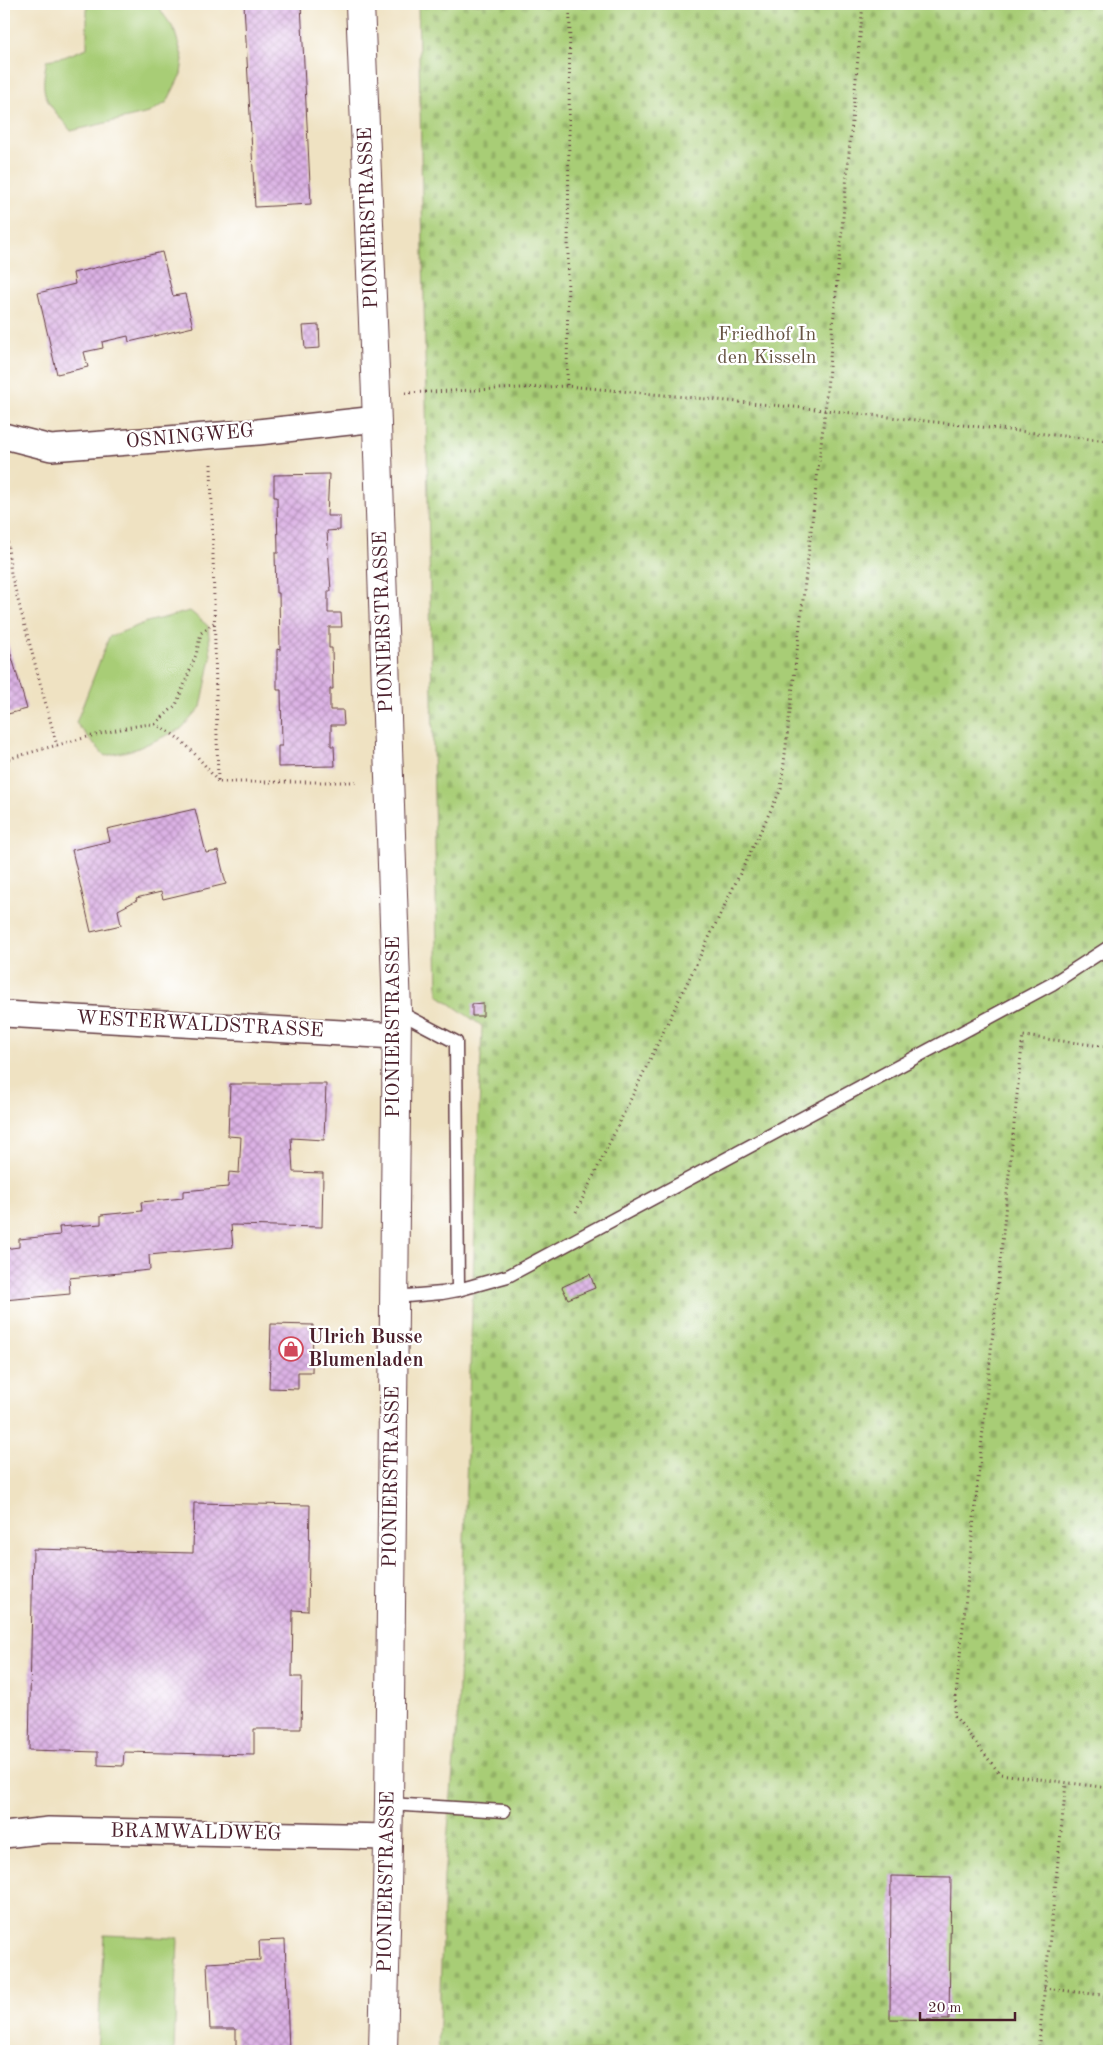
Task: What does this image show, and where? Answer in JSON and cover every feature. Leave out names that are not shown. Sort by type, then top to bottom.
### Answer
[{"type":"street","name":"PIONIERSTRASSE","points":[[360,4],[377,407],[397,1024],[389,1804],[383,2051]]},
{"type":"street","name":"OSNINGWEG","points":[[4,436],[51,448],[258,432],[377,407]]},
{"type":"street","name":"WESTERWALDSTRASSE","points":[[4,1014],[397,1024]]},
{"type":"street","name":"BRAMWALDWEG","points":[[4,1835],[50,1830],[388,1837]]},
{"type":"lane","points":[[395,1297],[442,1293],[508,1276],[1052,984],[1109,947]]},
{"type":"lane","points":[[397,1024],[456,1042],[458,1290]]},
{"type":"lane","points":[[389,1804],[504,1811]]},
{"type":"path","points":[[567,386],[570,4]]},
{"type":"path","points":[[558,1249],[781,789],[825,410],[863,4]]},
{"type":"path","points":[[377,407],[567,386],[825,410],[1109,440]]},
{"type":"path","points":[[210,458],[218,782]]},
{"type":"path","points":[[4,512],[11,574],[57,746]]},
{"type":"path","points":[[4,760],[128,727],[155,724],[176,705],[196,655],[202,633],[215,622]]},
{"type":"path","points":[[155,724],[188,744],[218,782]]},
{"type":"path","points":[[218,782],[362,782]]},
{"type":"path","points":[[1109,1047],[1023,1036],[954,1716],[1000,1774],[1066,1784],[1109,1788]]},
{"type":"path","points":[[1038,2051],[1066,1784]]},
{"type":"path","points":[[1044,1988],[1109,1996]]},
{"type":"green space","points":[[87,4],[156,4],[174,29],[183,59],[181,74],[167,102],[149,113],[71,131],[47,99],[44,83],[45,73],[47,60],[64,57],[87,48]]},
{"type":"green space","name":"Friedhof In den Kisseln","points":[[418,4],[1109,4],[1109,2051],[438,2051],[444,1877],[458,1712],[482,1026],[438,995]]},
{"type":"green space","points":[[190,611],[208,626],[211,658],[201,707],[181,729],[136,749],[105,756],[76,723],[109,637],[147,622]]},
{"type":"green space","points":[[104,1935],[178,1938],[174,2051],[97,2051]]},
{"type":"building","points":[[244,4],[301,4],[311,204],[255,207]]},
{"type":"building","points":[[162,252],[173,296],[185,294],[193,327],[129,342],[128,336],[102,342],[103,348],[84,352],[88,367],[57,374],[38,293],[75,284],[73,273]]},
{"type":"building","points":[[319,325],[320,348],[305,349],[303,326]]},
{"type":"building","points":[[329,474],[327,516],[340,516],[340,530],[327,531],[331,591],[328,591],[328,613],[341,613],[342,627],[329,627],[329,648],[332,648],[333,689],[330,689],[330,710],[343,710],[344,725],[331,725],[331,746],[334,746],[335,766],[278,767],[278,746],[282,746],[281,690],[277,690],[277,649],[280,650],[279,593],[276,593],[275,553],[278,553],[277,497],[274,497],[274,475]]},
{"type":"building","points":[[4,630],[27,709],[4,715]]},
{"type":"building","points":[[195,809],[206,853],[218,851],[226,884],[163,899],[161,892],[136,898],[137,900],[118,910],[121,925],[91,932],[72,850],[110,841],[107,829]]},
{"type":"building","points":[[483,1003],[483,1016],[472,1016],[472,1004]]},
{"type":"building","points":[[230,1084],[326,1084],[324,1140],[291,1138],[293,1172],[323,1173],[322,1227],[231,1225],[233,1247],[149,1255],[150,1270],[69,1278],[70,1294],[4,1300],[4,1249],[19,1247],[19,1239],[60,1235],[59,1227],[101,1224],[101,1215],[142,1211],[141,1202],[183,1198],[183,1191],[228,1187],[229,1172],[239,1173],[241,1137],[228,1136]]},
{"type":"building","points":[[590,1274],[595,1288],[568,1299],[562,1287]]},
{"type":"building","name":"Ulrich Busse Blumenladen","points":[[271,1324],[313,1325],[312,1372],[298,1372],[298,1389],[269,1388]]},
{"type":"building","points":[[194,1503],[310,1505],[308,1611],[293,1610],[292,1677],[302,1677],[301,1729],[254,1729],[254,1755],[124,1752],[123,1766],[98,1765],[98,1752],[29,1750],[33,1549],[193,1553]]},
{"type":"building","points":[[891,1876],[951,1877],[949,2020],[890,2019]]},
{"type":"building","points":[[285,1940],[289,2051],[236,2051],[236,2029],[210,2029],[207,1963],[260,1960],[259,1941]]},
{"type":"place","name":"Ulrich Busse Blumenladen","points":[[291,1349]]}]
